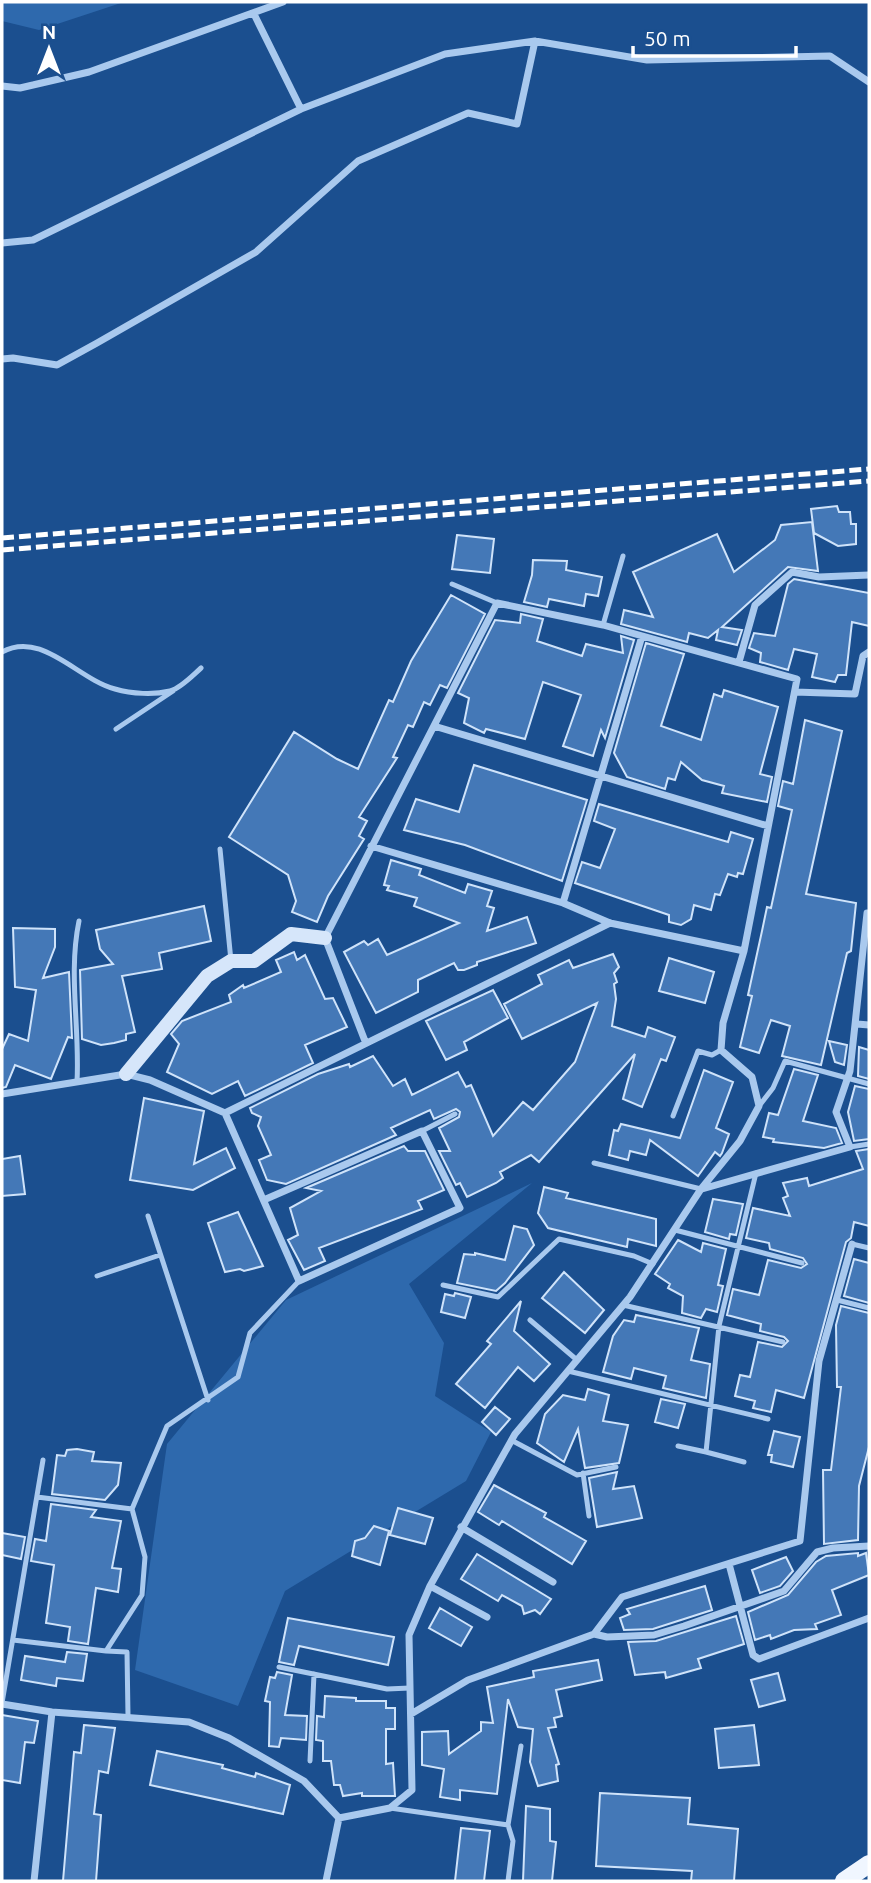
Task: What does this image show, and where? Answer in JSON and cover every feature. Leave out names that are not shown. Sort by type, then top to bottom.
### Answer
[{"type":"main road","points":[[845,1881],[869,1864]]},
{"type":"street","points":[[2,86],[20,88],[89,72],[283,2]]},
{"type":"street","points":[[254,14],[301,108]]},
{"type":"street","points":[[2,359],[13,358],[57,365],[97,343],[256,252],[358,161],[468,113],[517,124],[536,41]]},
{"type":"street","points":[[2,243],[33,240],[301,108],[445,54],[536,41],[647,61],[830,56],[869,82]]},
{"type":"street","points":[[739,663],[755,605],[792,572],[819,577],[869,575]]},
{"type":"street","points":[[339,1818],[390,1808],[412,1790],[409,1635],[430,1586],[512,1440],[623,1305],[701,1189],[740,1141],[760,1106],[752,1077],[721,1050],[723,1023],[744,951],[797,679],[603,625],[497,603],[325,938],[365,1041]]},
{"type":"street","points":[[563,903],[642,636]]},
{"type":"street","points":[[794,692],[855,694],[863,656],[869,652]]},
{"type":"street","points":[[433,726],[768,827]]},
{"type":"street","points":[[370,846],[563,903],[610,922],[744,951]]},
{"type":"street","points":[[701,1189],[850,1147],[836,1112],[848,1077],[857,1024],[867,913]]},
{"type":"street","points":[[225,1113],[365,1041],[610,922]]},
{"type":"street","points":[[127,1074],[207,976],[230,961],[254,961],[291,934],[325,938]]},
{"type":"street","points":[[857,1024],[869,1025]]},
{"type":"street","points":[[2,1094],[127,1074],[150,1080],[225,1113],[266,1199],[299,1281],[460,1208],[422,1131],[266,1199]]},
{"type":"street","points":[[411,1714],[468,1680],[594,1634],[622,1597],[800,1541],[819,1361],[852,1244]]},
{"type":"street","points":[[461,1527],[554,1582]]},
{"type":"street","points":[[594,1634],[607,1637],[654,1635],[739,1608],[784,1591],[817,1552],[833,1548],[869,1546]]},
{"type":"street","points":[[729,1563],[753,1655],[760,1659],[869,1618]]},
{"type":"street","points":[[430,1586],[487,1617]]},
{"type":"street","points":[[2,1703],[52,1712],[190,1722],[229,1738],[304,1781],[339,1818]]},
{"type":"street","points":[[34,1881],[52,1712]]},
{"type":"street","points":[[326,1881],[339,1818]]},
{"type":"lane","points":[[603,625],[623,556]]},
{"type":"lane","points":[[452,584],[497,603]]},
{"type":"lane","points":[[2,652],[14,645],[31,645],[114,689],[142,693],[173,691]]},
{"type":"lane","points":[[116,729],[173,691],[201,668]]},
{"type":"lane","points":[[220,849],[230,961]]},
{"type":"lane","points":[[77,1082],[79,1040],[72,953],[79,921]]},
{"type":"lane","points":[[673,1116],[698,1051],[712,1055],[721,1050]]},
{"type":"lane","points":[[760,1106],[773,1088],[785,1061],[869,1084]]},
{"type":"lane","points":[[422,1131],[455,1114]]},
{"type":"lane","points":[[850,1147],[869,1144]]},
{"type":"lane","points":[[594,1163],[701,1189]]},
{"type":"lane","points":[[706,1452],[713,1406],[719,1325],[756,1174]]},
{"type":"lane","points":[[148,1216],[208,1400]]},
{"type":"lane","points":[[675,1230],[802,1263]]},
{"type":"lane","points":[[443,1285],[498,1297],[559,1239],[634,1256],[653,1264]]},
{"type":"lane","points":[[852,1244],[869,1248]]},
{"type":"lane","points":[[97,1276],[160,1255]]},
{"type":"lane","points":[[106,1651],[142,1595],[145,1557],[132,1509],[167,1426],[238,1377],[250,1333],[299,1281]]},
{"type":"lane","points":[[837,1300],[869,1308]]},
{"type":"lane","points":[[623,1305],[719,1325],[783,1342]]},
{"type":"lane","points":[[530,1320],[576,1360]]},
{"type":"lane","points":[[568,1371],[768,1419]]},
{"type":"lane","points":[[512,1440],[576,1475],[616,1467]]},
{"type":"lane","points":[[678,1446],[744,1462]]},
{"type":"lane","points":[[2,1703],[43,1460]]},
{"type":"lane","points":[[583,1473],[589,1516]]},
{"type":"lane","points":[[37,1497],[132,1509]]},
{"type":"lane","points":[[13,1640],[127,1652],[128,1716]]},
{"type":"lane","points":[[279,1667],[387,1689],[410,1688]]},
{"type":"lane","points":[[310,1761],[314,1674]]},
{"type":"lane","points":[[508,1881],[513,1840],[508,1825],[521,1745]]},
{"type":"lane","points":[[390,1808],[508,1825]]},
{"type":"shaded area","points":[[2,2],[124,2],[39,30],[2,21]]},
{"type":"shaded area","points":[[532,1183],[409,1284],[444,1343],[435,1396],[491,1432],[466,1481],[285,1591],[238,1706],[135,1670],[167,1444],[286,1300]]},
{"type":"building","points":[[837,506],[839,512],[850,512],[851,524],[856,524],[856,544],[838,546],[814,533],[811,509]]},
{"type":"building","points":[[812,522],[818,571],[788,567],[722,627],[742,630],[737,645],[716,640],[718,630],[708,638],[689,633],[687,642],[621,624],[624,610],[653,617],[633,572],[717,534],[734,572],[775,540],[781,525]]},
{"type":"building","points":[[457,535],[494,539],[490,573],[452,569]]},
{"type":"building","points":[[533,560],[567,561],[566,570],[602,577],[598,596],[586,594],[584,606],[549,599],[547,607],[524,602],[532,575]]},
{"type":"building","points":[[794,579],[869,593],[869,626],[852,622],[846,675],[838,675],[835,682],[812,677],[817,654],[794,649],[788,670],[760,662],[761,653],[749,648],[754,633],[775,636],[788,584]]},
{"type":"building","points":[[451,595],[485,614],[447,688],[440,685],[430,705],[424,702],[413,727],[408,725],[393,757],[397,758],[359,817],[367,821],[359,836],[364,839],[328,896],[317,922],[292,912],[296,901],[288,875],[229,837],[294,732],[358,769],[389,700],[393,702],[411,661]]},
{"type":"building","points":[[521,614],[543,619],[537,641],[582,656],[586,644],[623,653],[621,636],[634,640],[605,738],[601,730],[593,756],[563,746],[581,695],[543,682],[525,739],[486,729],[484,733],[464,723],[469,698],[458,693],[495,620],[520,623]]},
{"type":"building","points":[[646,643],[684,654],[661,726],[701,740],[714,694],[722,697],[724,690],[778,707],[760,774],[772,777],[767,802],[722,793],[724,786],[702,780],[681,762],[675,780],[668,778],[665,789],[627,777],[614,753]]},
{"type":"building","points":[[805,720],[842,731],[806,894],[856,903],[851,951],[847,953],[821,1065],[782,1056],[790,1026],[771,1020],[759,1053],[740,1047],[752,996],[748,995],[767,907],[771,908],[792,810],[778,806],[783,781],[793,784]]},
{"type":"building","points":[[474,765],[587,800],[562,881],[465,845],[404,830],[416,799],[459,812]]},
{"type":"building","points":[[599,804],[728,842],[731,832],[753,839],[743,874],[738,873],[737,877],[728,874],[720,895],[715,894],[711,910],[694,905],[691,919],[681,925],[669,922],[669,915],[575,883],[582,862],[600,868],[615,829],[594,821]]},
{"type":"building","points":[[391,860],[421,869],[419,875],[465,893],[468,884],[492,891],[487,906],[494,908],[487,931],[527,917],[536,943],[477,962],[477,965],[464,970],[458,970],[454,963],[418,980],[418,992],[376,1013],[344,952],[364,941],[368,945],[378,939],[387,955],[459,923],[414,906],[417,898],[387,890],[389,886],[384,885]]},
{"type":"building","points":[[204,906],[211,941],[159,953],[162,969],[122,976],[135,1032],[126,1034],[126,1040],[101,1045],[82,1039],[80,970],[113,964],[100,949],[96,930]]},
{"type":"building","points":[[13,928],[55,929],[55,947],[43,978],[69,972],[72,1038],[68,1037],[51,1079],[15,1065],[6,1087],[2,1088],[2,1049],[9,1034],[28,1041],[36,990],[15,987]]},
{"type":"building","points":[[294,952],[297,960],[305,955],[325,999],[333,998],[347,1027],[305,1045],[313,1063],[245,1096],[238,1081],[212,1094],[167,1072],[179,1044],[171,1034],[182,1021],[231,1002],[229,995],[243,985],[244,988],[281,972],[276,960]]},
{"type":"building","points":[[613,954],[619,967],[614,973],[617,982],[614,984],[616,999],[612,1026],[645,1037],[648,1027],[675,1037],[666,1061],[661,1059],[642,1107],[623,1099],[635,1054],[539,1162],[531,1155],[500,1172],[503,1178],[496,1183],[467,1197],[460,1183],[456,1185],[439,1151],[450,1151],[439,1128],[459,1117],[460,1112],[456,1109],[434,1119],[430,1110],[391,1128],[396,1135],[286,1184],[267,1180],[259,1160],[271,1155],[258,1126],[261,1117],[252,1113],[250,1108],[318,1074],[349,1064],[350,1067],[373,1056],[393,1086],[405,1079],[412,1095],[458,1072],[466,1087],[471,1085],[493,1136],[523,1102],[533,1110],[575,1062],[597,1003],[522,1039],[504,1004],[542,984],[538,975],[569,960],[573,968]]},
{"type":"building","points":[[669,958],[714,972],[705,1003],[659,991]]},
{"type":"building","points":[[493,990],[508,1018],[464,1042],[467,1050],[446,1060],[426,1021]]},
{"type":"building","points":[[829,1041],[847,1045],[844,1065],[835,1062]]},
{"type":"building","points":[[859,1047],[869,1050],[869,1079],[858,1076]]},
{"type":"building","points":[[794,1069],[818,1075],[803,1121],[836,1128],[842,1143],[824,1148],[773,1142],[774,1139],[763,1137],[769,1113],[778,1115]]},
{"type":"building","points":[[704,1070],[733,1082],[716,1128],[729,1134],[722,1153],[720,1156],[715,1152],[698,1176],[650,1140],[646,1155],[630,1151],[628,1160],[609,1155],[614,1130],[618,1131],[621,1124],[680,1138]]},
{"type":"building","points":[[855,1086],[869,1089],[869,1139],[854,1141],[848,1112]]},
{"type":"building","points":[[144,1098],[204,1111],[194,1164],[226,1148],[235,1168],[193,1190],[130,1180]]},
{"type":"building","points":[[404,1146],[408,1151],[425,1151],[444,1190],[418,1201],[422,1209],[319,1248],[325,1261],[304,1270],[288,1240],[298,1235],[290,1208],[321,1191],[306,1188]]},
{"type":"building","points":[[869,1149],[869,1226],[854,1222],[851,1238],[846,1242],[804,1398],[776,1390],[771,1412],[753,1408],[755,1401],[735,1396],[740,1375],[750,1377],[758,1342],[782,1347],[788,1341],[784,1337],[760,1331],[761,1324],[727,1315],[733,1289],[759,1295],[768,1260],[801,1268],[807,1264],[803,1258],[770,1249],[769,1243],[746,1238],[753,1208],[790,1216],[783,1198],[788,1196],[783,1183],[807,1178],[809,1186],[863,1169],[856,1151]]},
{"type":"building","points":[[20,1156],[25,1194],[2,1196],[2,1159]]},
{"type":"building","points":[[544,1187],[568,1193],[566,1198],[656,1219],[656,1246],[628,1239],[627,1247],[548,1228],[538,1213]]},
{"type":"building","points":[[713,1199],[743,1204],[736,1235],[730,1234],[729,1239],[705,1232]]},
{"type":"building","points":[[238,1212],[263,1266],[225,1272],[208,1223]]},
{"type":"building","points":[[514,1226],[527,1229],[534,1245],[505,1283],[496,1291],[457,1283],[464,1254],[475,1253],[505,1260]]},
{"type":"building","points":[[678,1240],[701,1252],[703,1243],[726,1249],[718,1285],[723,1286],[717,1312],[706,1309],[701,1318],[682,1313],[683,1296],[668,1288],[670,1284],[655,1274]]},
{"type":"building","points":[[854,1259],[869,1263],[869,1303],[844,1296]]},
{"type":"building","points":[[564,1272],[604,1310],[585,1333],[542,1298]]},
{"type":"building","points":[[455,1293],[471,1297],[465,1318],[441,1312],[445,1294],[454,1296]]},
{"type":"building","points":[[521,1301],[514,1331],[550,1364],[534,1381],[518,1367],[485,1408],[456,1384],[491,1344],[487,1341]]},
{"type":"building","points":[[841,1306],[869,1313],[869,1447],[859,1486],[858,1540],[824,1544],[823,1470],[831,1470],[841,1387],[837,1387],[836,1325]]},
{"type":"building","points":[[636,1315],[699,1328],[691,1360],[710,1364],[706,1398],[663,1388],[666,1376],[634,1368],[631,1379],[603,1372],[613,1336],[624,1320],[634,1322]]},
{"type":"building","points":[[588,1389],[609,1395],[603,1421],[628,1425],[619,1463],[585,1468],[578,1429],[564,1462],[537,1443],[545,1414],[563,1395],[585,1400]]},
{"type":"building","points":[[661,1399],[685,1404],[678,1428],[655,1422]]},
{"type":"building","points":[[495,1407],[510,1419],[496,1435],[482,1422]]},
{"type":"building","points":[[774,1431],[800,1437],[793,1467],[771,1462],[772,1455],[768,1455]]},
{"type":"building","points":[[67,1450],[94,1452],[92,1461],[121,1463],[118,1485],[105,1500],[52,1494],[57,1455],[65,1456]]},
{"type":"building","points":[[617,1472],[613,1489],[634,1486],[642,1518],[597,1527],[589,1478]]},
{"type":"building","points":[[494,1485],[546,1513],[544,1517],[586,1541],[572,1564],[502,1521],[499,1525],[478,1512]]},
{"type":"building","points":[[51,1504],[96,1510],[91,1517],[121,1521],[112,1568],[121,1569],[118,1592],[96,1588],[88,1644],[68,1641],[70,1627],[46,1623],[54,1565],[31,1561],[35,1539],[46,1541]]},
{"type":"building","points":[[398,1508],[433,1518],[425,1544],[390,1535]]},
{"type":"building","points":[[374,1526],[389,1531],[380,1565],[352,1556],[355,1541],[365,1538]]},
{"type":"building","points":[[2,1533],[25,1537],[21,1559],[2,1555]]},
{"type":"building","points":[[858,1553],[858,1556],[866,1553],[869,1575],[832,1590],[841,1615],[815,1624],[817,1629],[794,1630],[771,1639],[770,1635],[755,1640],[748,1612],[788,1595],[816,1562],[826,1556]]},
{"type":"building","points":[[477,1554],[551,1599],[540,1614],[535,1610],[524,1614],[522,1606],[502,1595],[498,1601],[461,1579]]},
{"type":"building","points":[[786,1557],[793,1571],[780,1586],[760,1593],[752,1570]]},
{"type":"building","points":[[705,1586],[712,1610],[653,1629],[624,1630],[620,1618],[630,1614],[627,1609]]},
{"type":"building","points":[[440,1608],[472,1627],[461,1646],[429,1628]]},
{"type":"building","points":[[736,1616],[744,1644],[698,1659],[701,1668],[666,1678],[665,1672],[635,1675],[628,1642],[656,1641]]},
{"type":"building","points":[[288,1618],[394,1637],[388,1665],[299,1646],[294,1665],[279,1662]]},
{"type":"building","points":[[67,1652],[87,1654],[83,1681],[57,1678],[56,1686],[21,1680],[25,1656],[65,1662]]},
{"type":"building","points":[[598,1660],[602,1680],[556,1690],[562,1716],[554,1718],[556,1727],[548,1728],[559,1764],[556,1765],[558,1781],[538,1786],[530,1762],[533,1729],[518,1727],[508,1699],[497,1794],[460,1790],[460,1800],[440,1797],[444,1769],[422,1765],[422,1732],[448,1731],[449,1754],[481,1731],[481,1722],[493,1723],[487,1687],[534,1677],[533,1671]]},
{"type":"building","points":[[277,1672],[292,1675],[285,1715],[307,1716],[306,1740],[281,1738],[279,1747],[269,1746],[270,1702],[265,1701],[270,1677],[275,1678]]},
{"type":"building","points":[[778,1673],[785,1700],[759,1707],[751,1680]]},
{"type":"building","points":[[325,1696],[356,1698],[356,1701],[386,1701],[386,1708],[395,1708],[395,1729],[386,1729],[386,1764],[393,1763],[395,1796],[362,1796],[362,1793],[343,1796],[340,1785],[334,1785],[331,1761],[323,1761],[323,1741],[316,1740],[317,1716],[324,1717]]},
{"type":"building","points":[[2,1715],[38,1721],[34,1743],[25,1742],[20,1783],[2,1780]]},
{"type":"building","points":[[84,1725],[115,1728],[108,1773],[99,1771],[94,1814],[101,1815],[96,1881],[63,1881],[74,1752],[81,1753]]},
{"type":"building","points":[[754,1725],[759,1765],[719,1768],[715,1729]]},
{"type":"building","points":[[157,1751],[223,1765],[222,1768],[255,1777],[256,1773],[290,1785],[283,1814],[150,1785]]},
{"type":"building","points":[[600,1793],[690,1798],[688,1824],[738,1829],[734,1881],[691,1881],[692,1871],[596,1866]]},
{"type":"building","points":[[526,1806],[550,1809],[550,1841],[556,1842],[552,1881],[523,1881]]},
{"type":"building","points":[[461,1828],[490,1831],[484,1881],[455,1881]]},
{"type":"railway","points":[[2,538],[869,469]]},
{"type":"railway","points":[[2,550],[869,481]]}]
